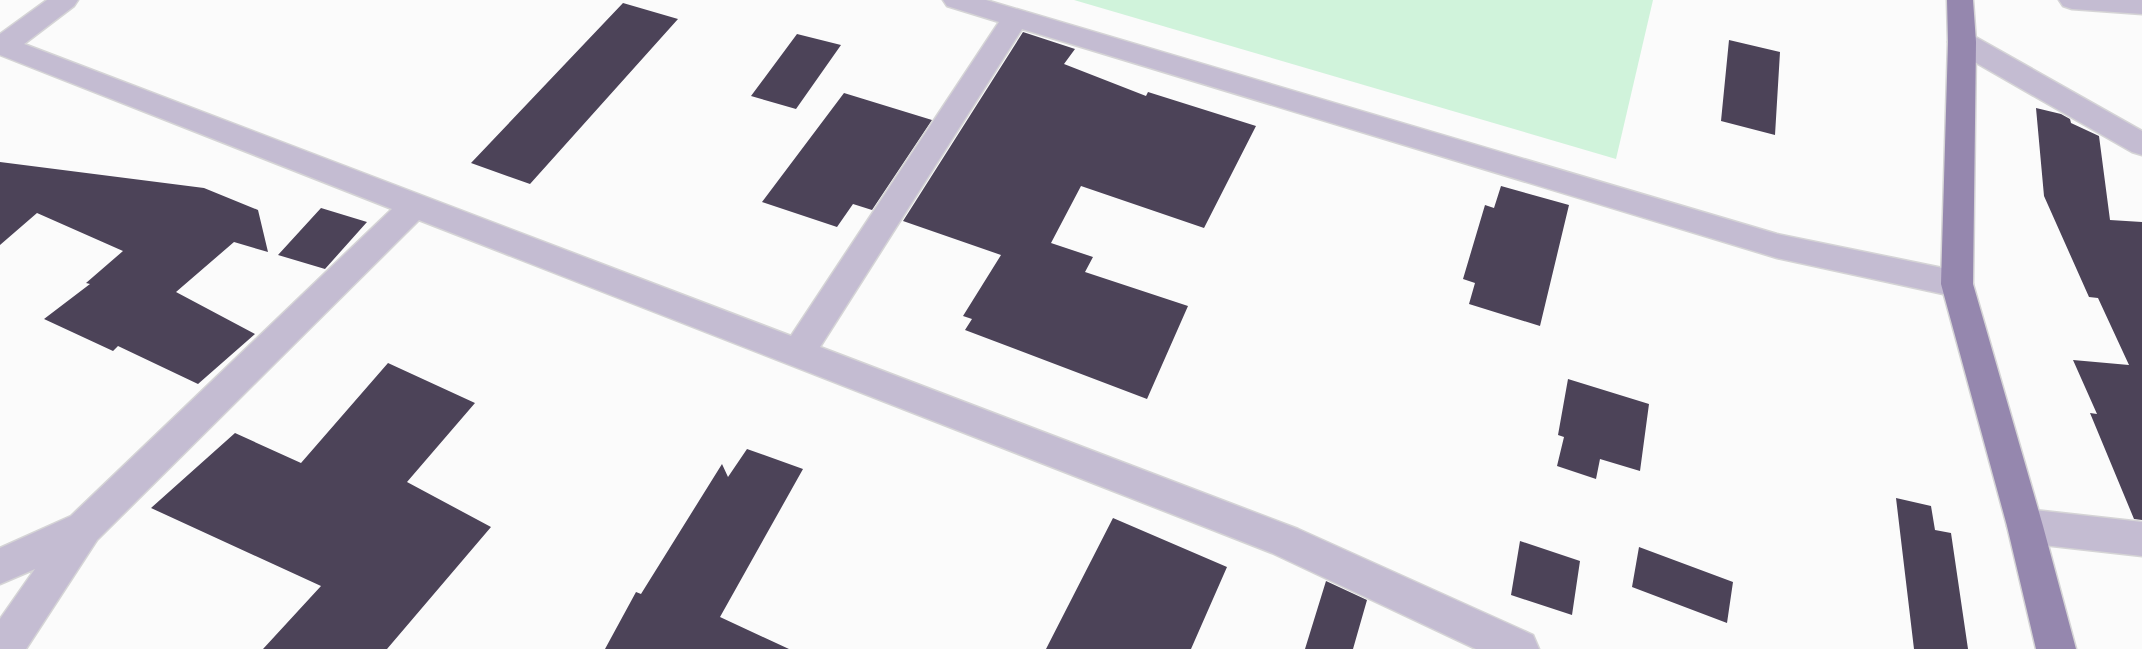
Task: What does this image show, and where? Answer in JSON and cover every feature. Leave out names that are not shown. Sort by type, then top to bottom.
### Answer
[{"type":"main road","points":[[1960,0],[1962,42],[1957,284],[2025,525],[2056,649]]},
{"type":"street","points":[[1,45],[65,0]]},
{"type":"street","points":[[956,0],[1777,246],[1957,284]]},
{"type":"street","points":[[2072,0],[2142,5]]},
{"type":"street","points":[[798,353],[1015,19]]},
{"type":"street","points":[[1962,42],[2142,144]]},
{"type":"street","points":[[1,45],[1285,541],[1519,649]]},
{"type":"street","points":[[3,649],[84,528],[415,205]]},
{"type":"street","points":[[2025,525],[2142,539]]},
{"type":"street","points":[[0,566],[84,528]]},
{"type":"green space","points":[[1074,0],[1653,0],[1616,159]]},
{"type":"building","points":[[623,3],[678,19],[530,184],[471,163]]},
{"type":"building","points":[[1023,32],[1075,49],[1064,64],[1146,96],[1148,92],[1256,126],[1204,228],[1081,186],[1051,243],[1093,257],[1085,272],[1188,306],[1147,399],[965,330],[972,319],[963,316],[1001,255],[903,221]]},
{"type":"building","points":[[797,34],[841,45],[796,109],[751,96]]},
{"type":"building","points":[[1729,40],[1780,52],[1775,135],[1721,121]]},
{"type":"building","points":[[844,93],[932,120],[872,210],[853,204],[837,227],[762,202]]},
{"type":"building","points":[[2036,108],[2061,114],[2070,119],[2071,123],[2099,136],[2110,220],[2142,222],[2142,520],[2134,519],[2090,413],[2097,414],[2073,360],[2129,365],[2098,298],[2089,297],[2044,196]]},
{"type":"building","points":[[0,162],[204,188],[258,210],[268,252],[234,242],[176,292],[255,334],[198,384],[118,346],[113,351],[44,319],[90,284],[86,283],[123,251],[37,213],[0,245]]},
{"type":"building","points":[[1501,186],[1569,205],[1540,326],[1469,304],[1475,283],[1463,279],[1485,205],[1494,208]]},
{"type":"building","points":[[321,208],[367,222],[325,269],[278,255]]},
{"type":"building","points":[[388,363],[475,403],[407,482],[491,527],[387,649],[263,649],[321,586],[151,508],[235,433],[301,463]]},
{"type":"building","points":[[1568,379],[1649,404],[1640,471],[1600,459],[1596,479],[1557,466],[1564,437],[1558,435]]},
{"type":"building","points":[[747,449],[803,469],[720,617],[789,649],[605,649],[636,592],[641,594],[722,464],[728,477]]},
{"type":"building","points":[[1896,498],[1931,506],[1935,530],[1951,533],[1968,649],[1914,649]]},
{"type":"building","points":[[1113,518],[1227,567],[1191,649],[1046,649]]},
{"type":"building","points":[[1520,541],[1580,561],[1572,615],[1511,595]]},
{"type":"building","points":[[1639,547],[1733,582],[1727,623],[1632,587]]},
{"type":"building","points":[[1326,581],[1367,600],[1353,649],[1305,649]]}]
